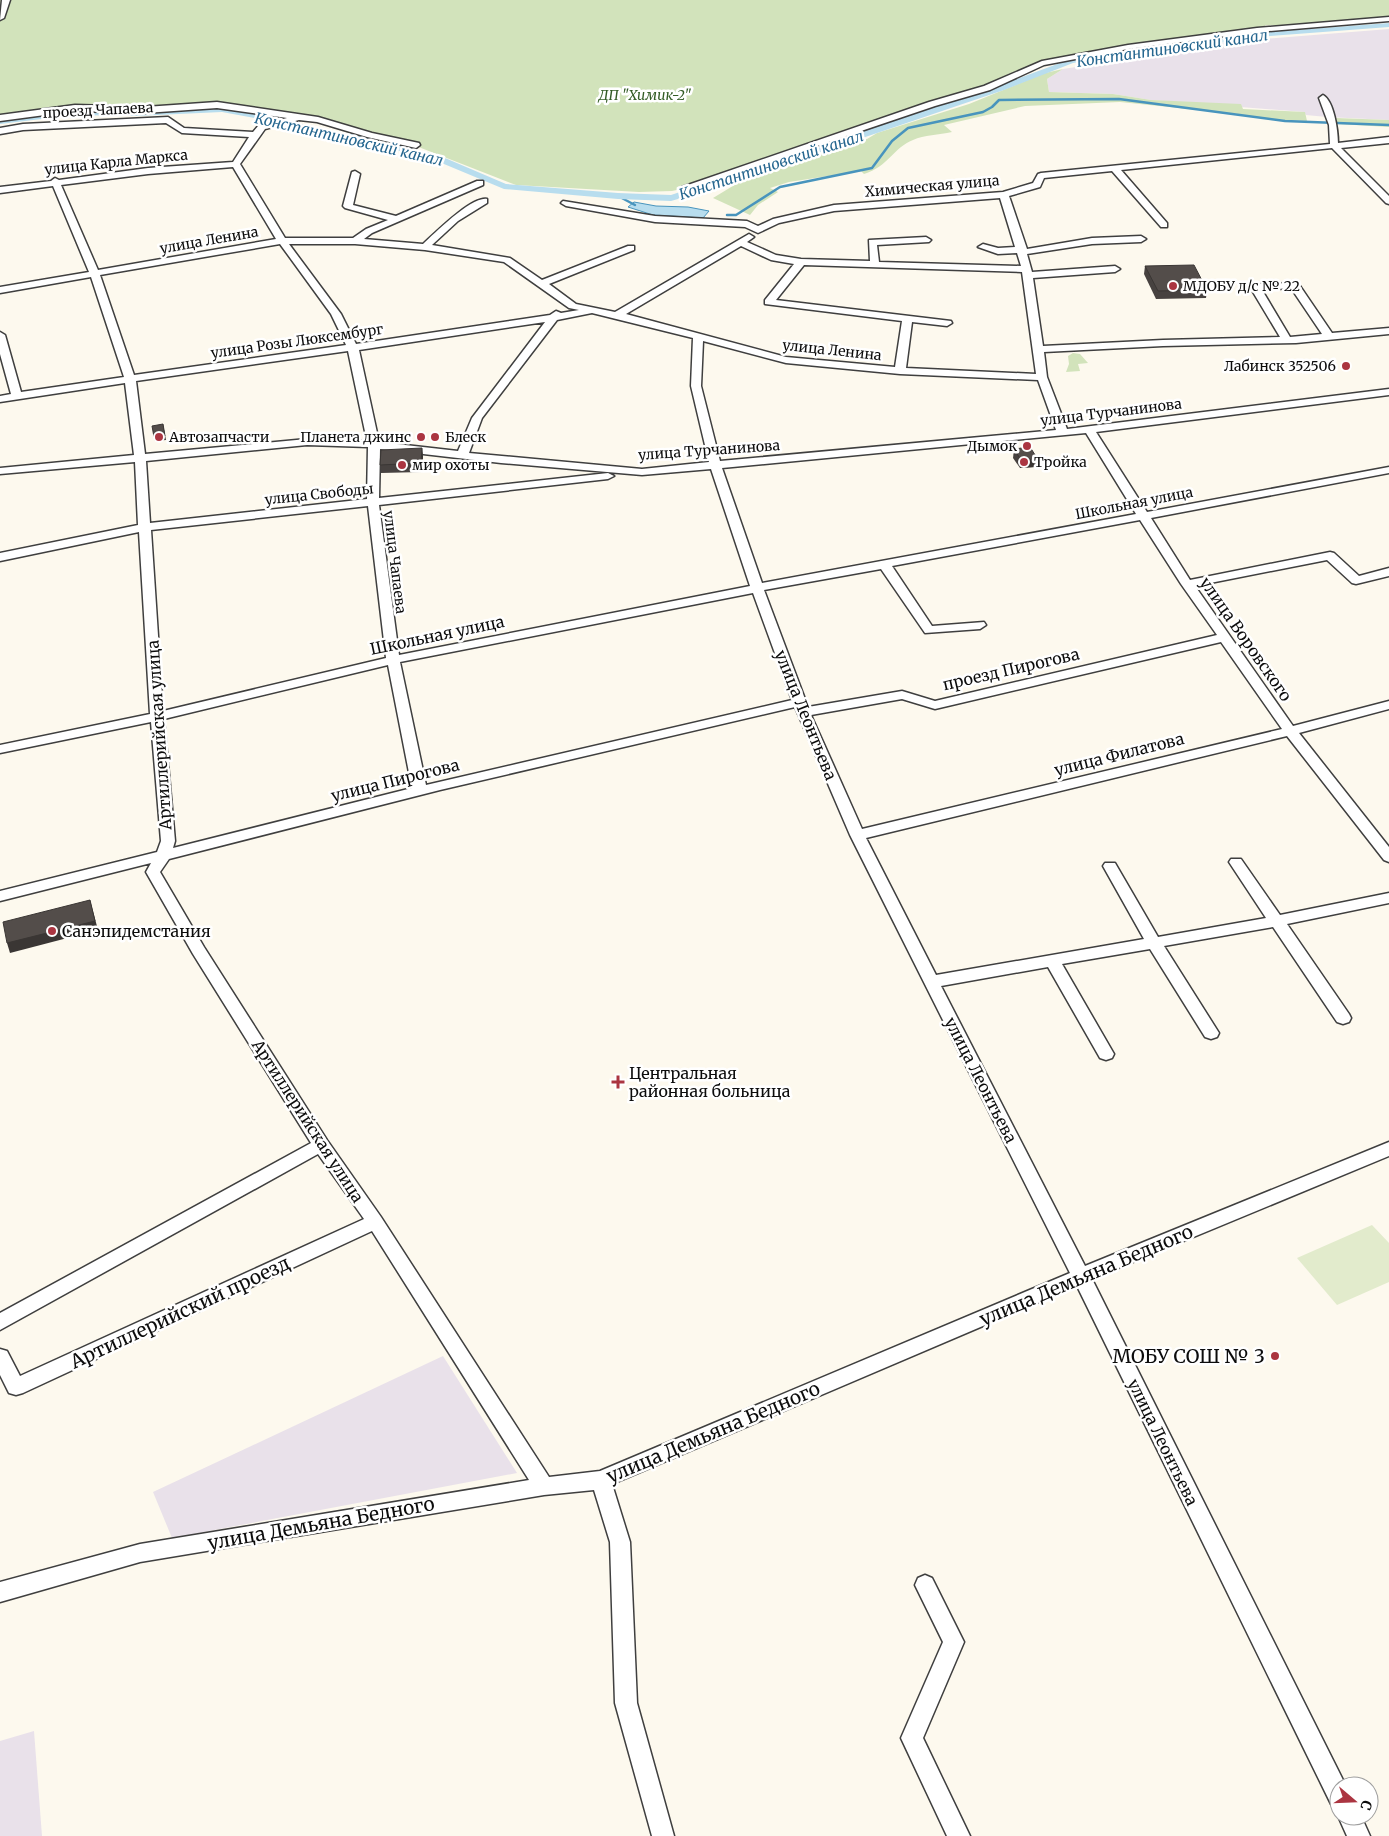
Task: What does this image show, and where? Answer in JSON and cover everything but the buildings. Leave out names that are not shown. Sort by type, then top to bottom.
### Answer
[{"type":"street","points":[[0,18],[6,0]]},
{"type":"street","points":[[687,186],[932,104],[987,88],[1042,63],[1128,48],[1257,30],[1389,19]]},
{"type":"street","points":[[1264,27],[1294,28]]},
{"type":"street","points":[[1323,98],[1332,122],[1334,145],[1389,201]]},
{"type":"street","points":[[0,118],[75,108],[145,110],[217,105],[336,124],[370,135],[416,145]]},
{"type":"street","points":[[236,164],[254,134],[262,128],[300,117]]},
{"type":"street","name":"проезд Чапаева","points":[[0,131],[23,127],[168,120],[182,130],[254,134]]},
{"type":"street","name":"Химическая улица","points":[[617,315],[742,243],[758,230],[776,221],[834,208],[1004,195],[1037,184],[1041,176],[1389,140]]},
{"type":"street","name":"улица Карла Маркса","points":[[0,190],[55,181],[236,164]]},
{"type":"street","name":"улица Чапаева","points":[[236,164],[282,241],[336,314],[353,348],[374,445],[372,503],[393,660],[420,792]]},
{"type":"street","points":[[1115,169],[1164,225]]},
{"type":"street","points":[[355,174],[348,206],[398,219]]},
{"type":"street","name":"Артиллерийская улица","points":[[55,181],[95,274],[130,378],[146,527],[157,717],[168,841],[163,856],[153,872],[159,885],[321,1145],[375,1222],[544,1486]]},
{"type":"street","points":[[355,241],[369,231],[480,183]]},
{"type":"street","points":[[1004,195],[1028,272],[1042,376],[1063,433]]},
{"type":"street","points":[[425,247],[455,219],[484,201]]},
{"type":"street","points":[[566,203],[655,219],[747,224],[758,230]]},
{"type":"street","points":[[983,247],[998,251],[1023,251],[1092,241],[1141,239]]},
{"type":"street","points":[[875,265],[872,242],[926,240]]},
{"type":"street","name":"улица Ленина","points":[[0,290],[282,241],[355,241],[425,247],[507,260],[573,306],[617,315],[786,360],[900,371],[1042,376]]},
{"type":"street","points":[[742,243],[774,258],[801,262],[1028,272],[1115,269]]},
{"type":"street","points":[[541,284],[631,248]]},
{"type":"street","points":[[801,262],[769,302],[947,323]]},
{"type":"street","points":[[1287,340],[1255,287],[1294,285],[1329,337]]},
{"type":"street","points":[[462,455],[477,418],[565,301]]},
{"type":"street","name":"улица Розы Люксембург","points":[[0,400],[130,378],[353,348],[597,311]]},
{"type":"street","points":[[900,371],[908,318]]},
{"type":"street","points":[[1039,349],[1165,342],[1287,340],[1389,331]]},
{"type":"street","points":[[0,335],[17,397]]},
{"type":"street","name":"улица Леонтьева","points":[[698,338],[696,386],[716,466],[757,588],[801,707],[857,835],[1081,1276],[1329,1776]]},
{"type":"street","name":"улица Турчанинова","points":[[0,472],[307,442],[351,442],[462,455],[642,472],[1063,433],[1389,392]]},
{"type":"street","name":"улица Воровского","points":[[1089,430],[1187,584],[1226,637],[1290,731],[1389,857]]},
{"type":"street","name":"Школьная улица","points":[[0,749],[157,717],[393,660],[757,588],[1389,470]]},
{"type":"street","name":"улица Свободы","points":[[0,557],[146,527],[642,472]]},
{"type":"street","points":[[1187,584],[1330,556],[1356,580],[1389,572]]},
{"type":"street","points":[[884,564],[929,630],[980,625]]},
{"type":"street","name":"проезд Пирогова","points":[[801,707],[902,696],[935,705],[1226,637]]},
{"type":"street","name":"улица Филатова","points":[[857,835],[1290,731],[1389,705]]},
{"type":"street","name":"улица Пирогова","points":[[0,896],[420,792],[801,707]]},
{"type":"street","points":[[1236,862],[1278,920],[1343,1018]]},
{"type":"street","points":[[1110,866],[1154,942],[1211,1033]]},
{"type":"street","points":[[930,982],[1278,920],[1389,898]]},
{"type":"street","points":[[1052,960],[1106,1054]]},
{"type":"street","points":[[0,1322],[321,1145]]},
{"type":"street","name":"улица Демьяна Бедного","points":[[0,1592],[140,1553],[544,1486],[601,1480],[1081,1276],[1389,1149]]},
{"type":"street","name":"Артиллерийский проезд","points":[[0,1357],[16,1387],[375,1222]]},
{"type":"street","points":[[601,1480],[620,1542],[626,1703],[663,1836]]},
{"type":"street","points":[[925,1585],[954,1642],[912,1738],[959,1836]]},
{"type":"shaded area","points":[[1389,29],[1389,120],[1327,117],[1306,115],[1304,112],[1151,100],[1113,94],[1049,92],[1047,79],[1063,69],[1134,58],[1135,56],[1197,49],[1226,42]]},
{"type":"shaded area","points":[[443,1356],[517,1473],[172,1538],[153,1492]]},
{"type":"shaded area","points":[[34,1731],[42,1836],[0,1836],[0,1741]]},
{"type":"green space","name":"ДП \"Химик-2\"","points":[[0,0],[1389,0],[1389,21],[1293,27],[1265,25],[1267,30],[1043,63],[959,97],[686,188],[672,191],[639,192],[516,185],[416,146],[336,125],[217,106],[145,110],[75,108],[0,118]]},
{"type":"green space","points":[[1063,69],[1047,79],[1049,92],[1113,94],[1151,100],[1241,104],[1243,109],[1305,112],[1307,121],[1264,119],[1238,114],[1120,102],[1025,106],[944,125],[952,132],[917,138],[906,143],[879,167],[864,174],[861,171],[789,182],[770,188],[778,192],[758,205],[750,215],[713,198],[751,175],[774,169],[851,142],[867,139],[877,133],[969,104],[1045,73]]},
{"type":"green space","points":[[1336,118],[1389,120],[1389,127],[1337,124]]},
{"type":"green space","points":[[1073,353],[1080,354],[1088,363],[1078,364],[1080,371],[1066,372],[1069,364],[1068,356]]},
{"type":"green space","points":[[1372,1225],[1389,1243],[1389,1282],[1337,1305],[1297,1258]]},
{"type":"water","points":[[634,202],[709,211],[703,218],[653,215],[628,207]]},
{"type":"waterway","name":"Константиновский канал","points":[[0,121],[75,112],[135,113],[222,109],[272,119],[333,135],[359,138],[435,157],[504,186],[618,196],[671,198],[706,188],[1001,88],[1071,61],[1270,34],[1389,25]]},
{"type":"waterway","points":[[727,215],[736,215],[780,187],[872,168],[892,141],[908,128],[983,112],[999,100],[1119,99],[1285,121],[1389,125]]},
{"type":"waterway","points":[[618,196],[635,205]]},
{"type":"place","name":"МДОБУ д/с № 22","points":[[1173,286]]},
{"type":"place","name":"Лабинск 352506","points":[[1346,366]]},
{"type":"place","name":"Автозапчасти","points":[[159,437]]},
{"type":"place","name":"Планета джинс","points":[[421,437]]},
{"type":"place","name":"Блеск","points":[[435,437]]},
{"type":"place","name":"Дымок","points":[[1027,446]]},
{"type":"place","name":"Тройка","points":[[1024,462]]},
{"type":"place","name":"мир охоты","points":[[402,465]]},
{"type":"place","name":"Санэпидемстания","points":[[52,931]]},
{"type":"place","name":"Центральная районная больница","points":[[618,1082]]},
{"type":"place","name":"МОБУ СОШ № 3","points":[[1275,1356]]}]
